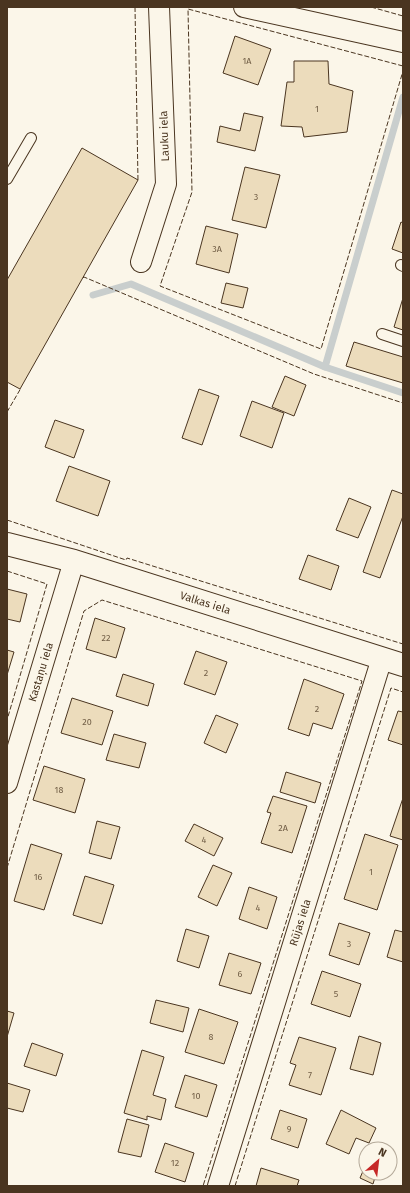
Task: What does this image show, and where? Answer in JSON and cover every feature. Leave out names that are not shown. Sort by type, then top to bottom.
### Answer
[{"type":"main road","name":"Valkas iela","points":[[7,544],[74,561],[403,665]]},
{"type":"street","name":"Lauku iela","points":[[142,262],[166,184],[159,7]]},
{"type":"street","points":[[244,7],[403,42]]},
{"type":"street","name":"Kastaņu iela","points":[[7,783],[74,561]]},
{"type":"street","name":"Rūjas iela","points":[[218,1186],[382,658]]},
{"type":"lane","points":[[7,179],[31,138]]},
{"type":"lane","points":[[382,334],[403,341]]},
{"type":"building","points":[[235,36],[271,49],[258,85],[223,73]]},
{"type":"building","points":[[294,61],[328,61],[329,84],[353,91],[347,132],[304,137],[302,127],[281,126],[287,82],[294,82]]},
{"type":"building","points":[[244,113],[263,117],[255,151],[217,142],[220,126],[240,131]]},
{"type":"building","points":[[82,148],[138,180],[20,389],[7,382],[7,280]]},
{"type":"building","points":[[245,167],[280,175],[266,228],[232,220]]},
{"type":"building","points":[[401,222],[403,223],[403,253],[392,249]]},
{"type":"building","points":[[206,226],[238,234],[229,273],[196,264]]},
{"type":"building","points":[[226,283],[248,288],[243,308],[221,303]]},
{"type":"building","points":[[403,298],[403,330],[394,327]]},
{"type":"building","points":[[354,342],[403,357],[403,383],[346,366]]},
{"type":"building","points":[[285,376],[306,385],[294,416],[272,407]]},
{"type":"building","points":[[199,389],[219,396],[202,445],[182,438]]},
{"type":"building","points":[[252,401],[284,413],[272,448],[240,436]]},
{"type":"building","points":[[55,420],[84,430],[74,458],[45,447]]},
{"type":"building","points":[[69,466],[110,481],[98,516],[56,501]]},
{"type":"building","points":[[392,490],[403,494],[403,516],[380,578],[363,572]]},
{"type":"building","points":[[349,498],[371,507],[358,538],[336,530]]},
{"type":"building","points":[[308,555],[339,566],[331,590],[299,579]]},
{"type":"building","points":[[7,589],[27,594],[20,622],[7,619]]},
{"type":"building","points":[[95,618],[125,628],[116,658],[86,649]]},
{"type":"building","points":[[7,650],[14,652],[7,675]]},
{"type":"building","points":[[196,651],[227,662],[215,695],[184,684]]},
{"type":"building","points":[[123,674],[154,684],[148,706],[116,696]]},
{"type":"building","points":[[304,679],[344,694],[332,729],[313,723],[309,736],[288,729]]},
{"type":"building","points":[[72,698],[113,711],[102,745],[61,733]]},
{"type":"building","points":[[398,711],[403,712],[403,745],[388,740]]},
{"type":"building","points":[[216,715],[238,724],[226,753],[204,743]]},
{"type":"building","points":[[114,734],[146,743],[139,768],[106,760]]},
{"type":"building","points":[[44,766],[85,779],[75,813],[33,800]]},
{"type":"building","points":[[286,772],[321,783],[315,803],[280,792]]},
{"type":"building","points":[[273,796],[307,806],[292,853],[261,843],[271,813],[267,812]]},
{"type":"building","points":[[403,798],[403,840],[390,836]]},
{"type":"building","points":[[97,821],[120,827],[111,859],[89,853]]},
{"type":"building","points":[[194,824],[223,838],[214,856],[185,841]]},
{"type":"building","points":[[365,834],[398,845],[377,910],[344,899]]},
{"type":"building","points":[[31,844],[62,854],[44,910],[14,901]]},
{"type":"building","points":[[213,865],[232,873],[217,906],[198,897]]},
{"type":"building","points":[[85,876],[114,885],[102,924],[73,915]]},
{"type":"building","points":[[249,887],[277,897],[267,929],[239,919]]},
{"type":"building","points":[[339,923],[370,933],[359,965],[329,955]]},
{"type":"building","points":[[186,929],[209,936],[199,968],[177,961]]},
{"type":"building","points":[[395,930],[403,932],[403,962],[387,957]]},
{"type":"building","points":[[229,953],[261,963],[251,994],[219,985]]},
{"type":"building","points":[[322,971],[361,984],[350,1017],[311,1004]]},
{"type":"building","points":[[156,1000],[189,1008],[183,1032],[150,1023]]},
{"type":"building","points":[[199,1009],[238,1022],[224,1064],[185,1052]]},
{"type":"building","points":[[7,1011],[14,1013],[7,1037]]},
{"type":"building","points":[[359,1036],[381,1043],[373,1075],[350,1069]]},
{"type":"building","points":[[299,1037],[336,1048],[321,1095],[289,1085],[296,1065],[290,1063]]},
{"type":"building","points":[[32,1043],[63,1054],[56,1076],[24,1066]]},
{"type":"building","points":[[142,1050],[164,1057],[153,1095],[166,1099],[161,1120],[147,1116],[147,1120],[124,1113]]},
{"type":"building","points":[[185,1075],[217,1085],[207,1117],[175,1107]]},
{"type":"building","points":[[7,1083],[30,1090],[23,1112],[7,1108]]},
{"type":"building","points":[[280,1110],[307,1119],[298,1148],[271,1139]]},
{"type":"building","points":[[341,1110],[376,1128],[370,1141],[364,1141],[356,1138],[349,1154],[326,1144]]},
{"type":"building","points":[[127,1119],[149,1125],[141,1157],[118,1152]]},
{"type":"building","points":[[165,1143],[194,1153],[185,1182],[155,1172]]},
{"type":"building","points":[[261,1168],[299,1180],[297,1186],[256,1186]]},
{"type":"building","points":[[366,1181],[374,1181],[373,1184]]},
{"type":"waterway","points":[[325,367],[403,97]]},
{"type":"waterway","points":[[93,295],[131,284],[325,367],[403,393]]},
{"type":"fence","points":[[135,7],[138,181]]},
{"type":"fence","points":[[371,7],[403,16]]},
{"type":"fence","points":[[403,66],[188,9],[192,192],[160,286],[321,349],[403,71]]},
{"type":"fence","points":[[83,278],[84,277],[314,374],[403,403]]},
{"type":"fence","points":[[7,412],[21,388]]},
{"type":"fence","points":[[7,520],[126,560],[127,558],[403,644]]},
{"type":"fence","points":[[7,571],[47,584],[7,720]]},
{"type":"fence","points":[[7,868],[84,611],[102,600],[362,681],[203,1186]]},
{"type":"fence","points":[[235,1186],[391,688],[403,692]]}]
